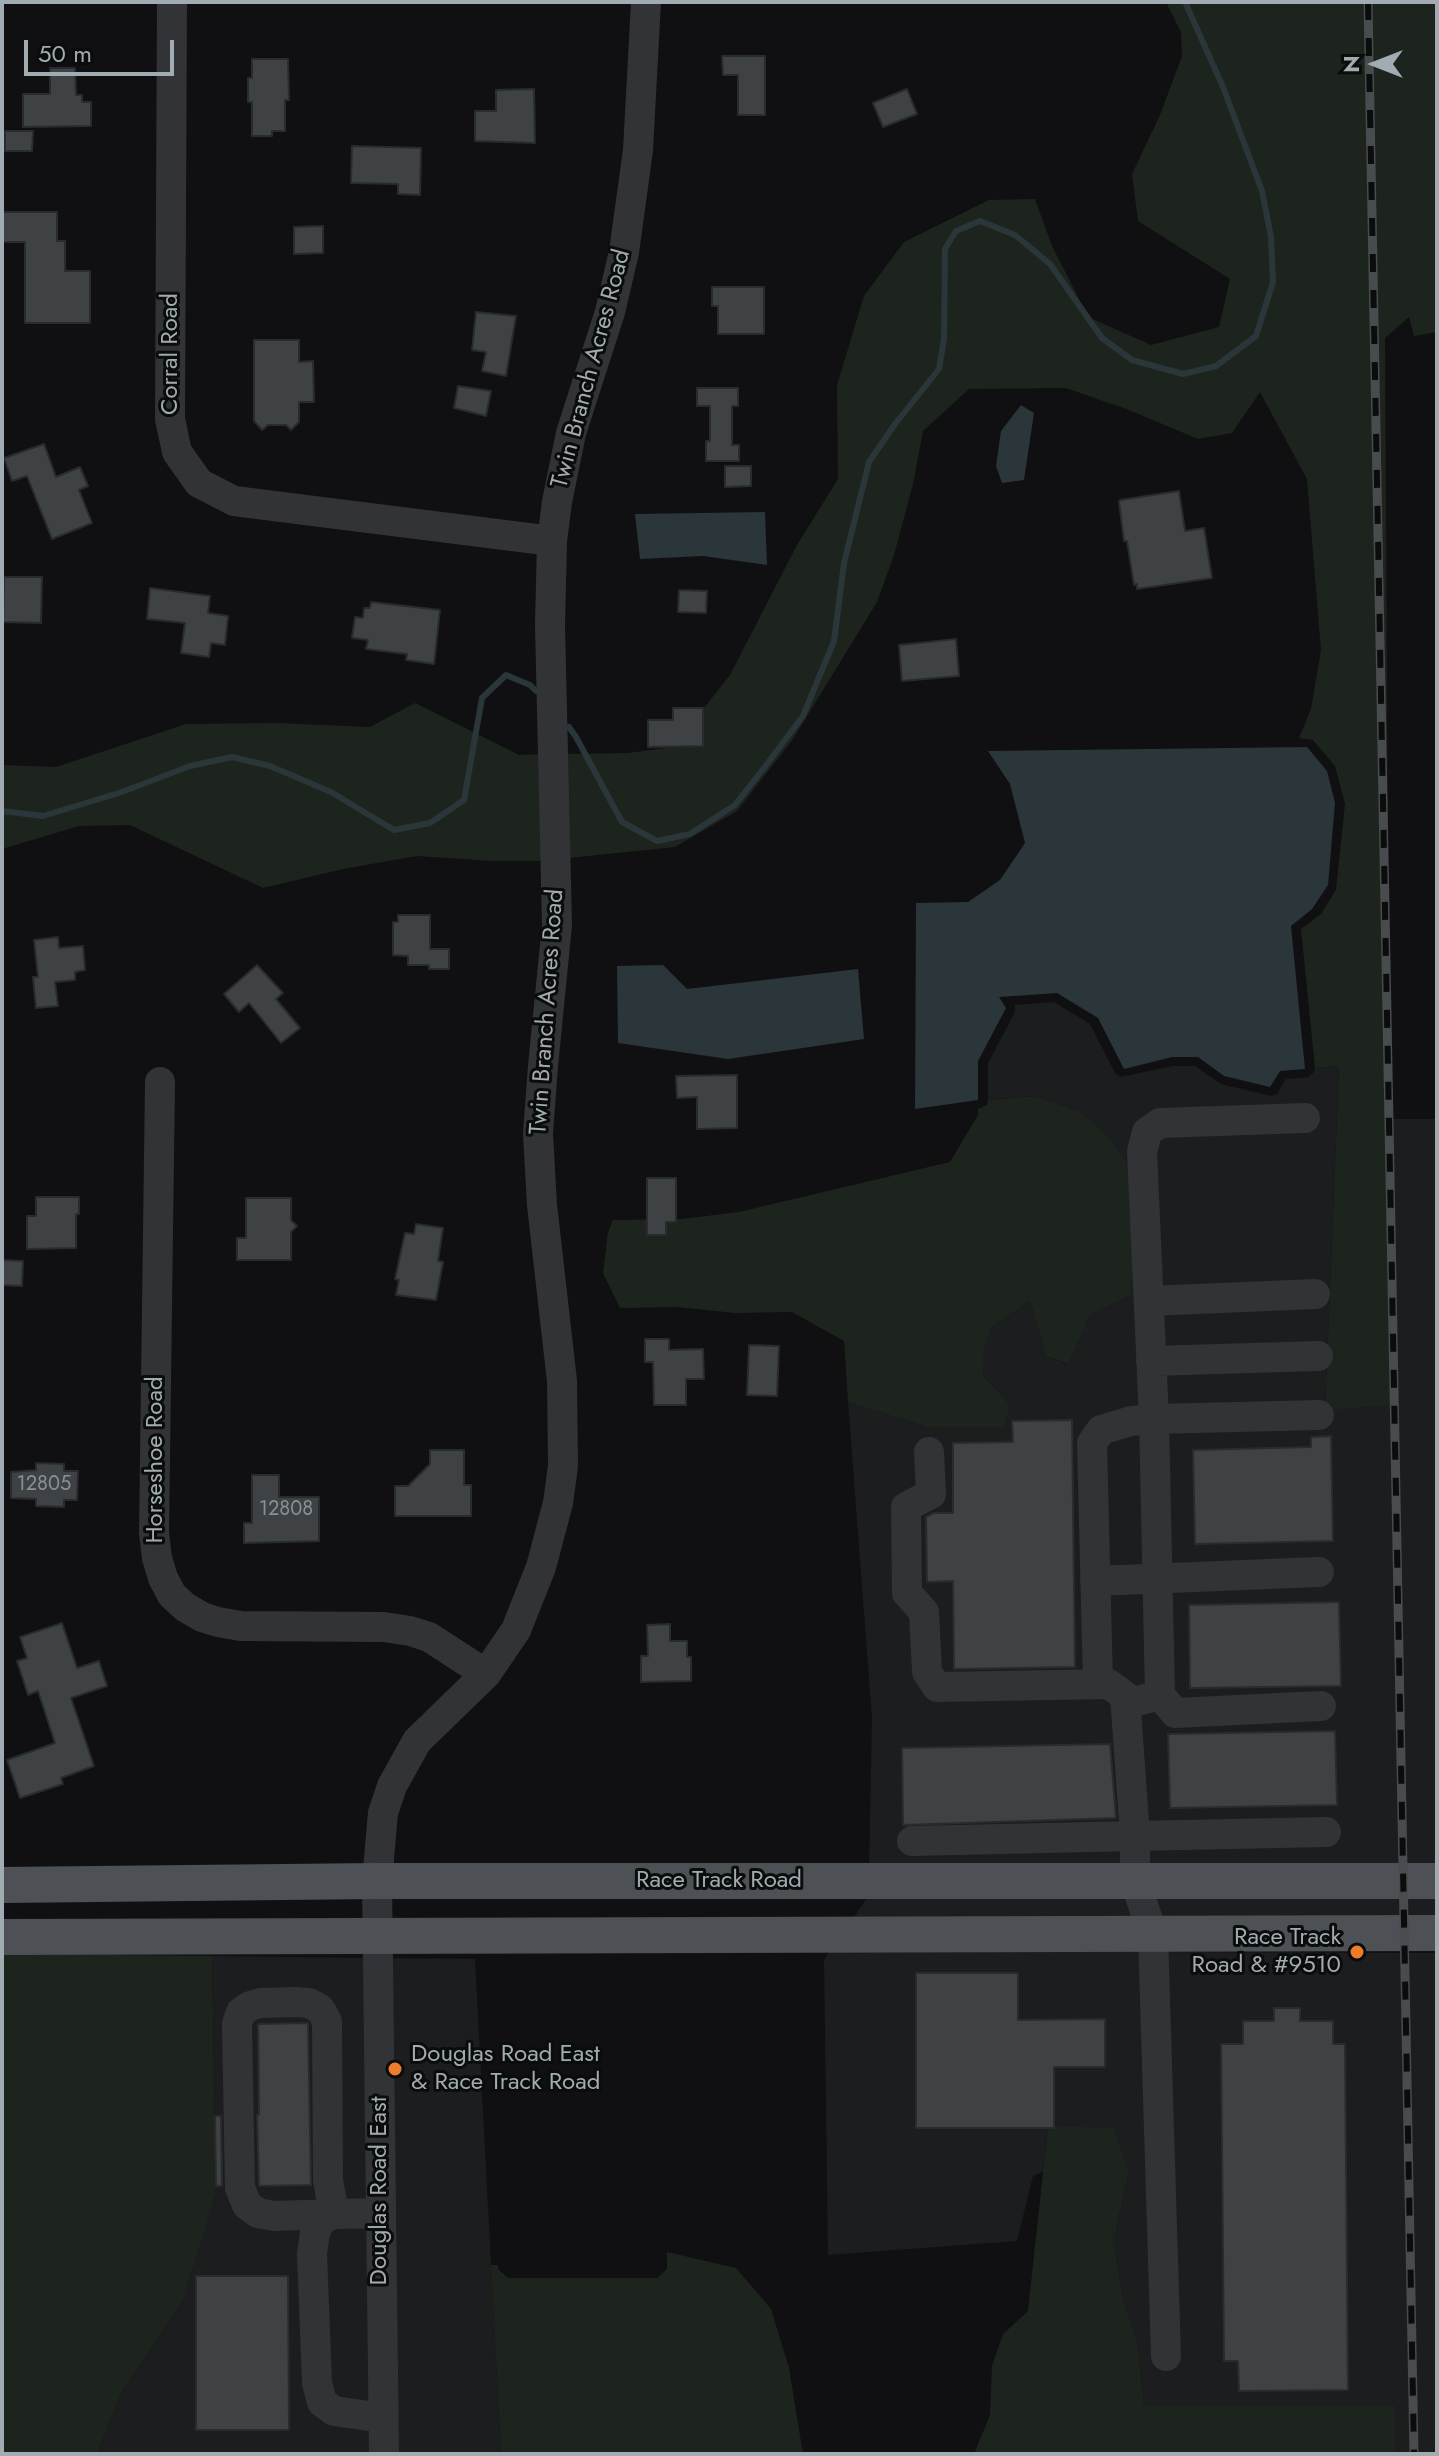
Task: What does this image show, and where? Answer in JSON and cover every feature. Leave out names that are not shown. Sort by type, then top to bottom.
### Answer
[{"type":"main road","name":"Race Track Road","points":[[2,1885],[377,1881],[1437,1881]]},
{"type":"main road","points":[[2,1937],[1437,1933]]},
{"type":"street","name":"Corral Road","points":[[172,2],[170,419],[177,452],[199,483],[234,501],[552,541]]},
{"type":"street","name":"Twin Branch Acres Road","points":[[377,1881],[383,1813],[403,1763],[434,1722],[486,1674],[502,1653],[529,1602],[550,1536],[563,1466],[562,1381],[542,1205],[538,1134],[557,925],[550,625],[552,541],[565,456],[610,312],[624,252],[638,150],[646,2]]},
{"type":"street","name":"Horseshoe Road","points":[[160,1082],[154,1533],[157,1558],[172,1595],[202,1617],[241,1626],[384,1627],[410,1631],[429,1637],[486,1674]]},
{"type":"street","points":[[1305,1118],[1160,1123],[1147,1132],[1142,1152],[1154,1419],[1160,1695],[1175,1713],[1321,1706]]},
{"type":"street","points":[[1149,1301],[1315,1294]]},
{"type":"street","points":[[1151,1361],[1318,1356]]},
{"type":"street","points":[[1098,1684],[1092,1443],[1101,1430],[1131,1421],[1154,1419],[1319,1415]]},
{"type":"street","points":[[929,1452],[931,1494],[906,1507],[907,1593],[924,1612],[927,1672],[937,1687],[1109,1684],[1125,1696],[1135,1836],[1135,1881],[1153,1935],[1166,2356]]},
{"type":"street","points":[[1095,1581],[1319,1572]]},
{"type":"street","points":[[1126,1704],[1160,1695]]},
{"type":"street","points":[[912,1841],[1326,1832]]},
{"type":"street","name":"Douglas Road East","points":[[377,1881],[384,2454]]},
{"type":"street","points":[[334,2214],[328,2180],[327,2021],[320,2009],[309,2003],[260,2003],[250,2006],[241,2012],[237,2024],[240,2188],[247,2205],[258,2213],[274,2216],[380,2213]]},
{"type":"street","points":[[334,2214],[322,2219],[315,2232],[312,2254],[317,2383],[322,2402],[334,2411],[383,2418]]},
{"type":"shaded area","points":[[1166,2],[1437,2],[1437,332],[1414,336],[1409,317],[1385,338],[1391,1405],[1325,1410],[1339,1066],[1315,1068],[1301,929],[1321,914],[1336,890],[1345,804],[1335,766],[1313,740],[1299,738],[1311,709],[1321,650],[1307,479],[1260,392],[1232,433],[1198,439],[1066,388],[969,389],[923,431],[894,555],[877,602],[793,739],[737,811],[675,847],[568,858],[565,754],[628,753],[673,747],[730,675],[797,545],[838,479],[837,385],[864,296],[904,242],[989,200],[1035,199],[1052,246],[1088,317],[1151,345],[1219,327],[1230,279],[1138,221],[1132,174],[1160,115],[1182,56],[1181,32]]},
{"type":"shaded area","points":[[1021,405],[1034,413],[1024,480],[1002,483],[996,466],[1001,431]]},
{"type":"shaded area","points":[[765,512],[767,565],[703,556],[640,559],[635,514]]},
{"type":"shaded area","points":[[415,703],[519,755],[542,754],[543,861],[417,856],[263,888],[130,825],[79,826],[2,849],[2,765],[56,767],[186,724],[278,723],[370,727]]},
{"type":"shaded area","points":[[1307,747],[1327,771],[1335,803],[1328,885],[1312,909],[1291,926],[1305,1069],[1280,1071],[1270,1087],[1224,1076],[1198,1057],[1172,1057],[1124,1069],[1098,1018],[1057,993],[999,997],[1006,1008],[978,1061],[978,1100],[915,1109],[916,903],[968,902],[1000,880],[1025,843],[1010,784],[988,751]]},
{"type":"shaded area","points":[[663,965],[687,989],[858,969],[864,1039],[728,1059],[618,1043],[617,966]]},
{"type":"shaded area","points":[[1054,1002],[1090,1024],[1120,1077],[1173,1066],[1195,1066],[1221,1084],[1271,1096],[1277,1094],[1286,1079],[1309,1077],[1315,1068],[1339,1066],[1325,1409],[1391,1404],[1389,1119],[1437,1119],[1437,1870],[869,1871],[872,1718],[848,1402],[926,1427],[1003,1427],[1010,1405],[983,1375],[983,1351],[991,1327],[1030,1301],[1046,1356],[1067,1364],[1091,1314],[1034,1096],[988,1100],[988,1063],[1015,1012],[1015,1005]]},
{"type":"shaded area","points":[[1034,1096],[1080,1112],[1104,1133],[1125,1160],[1138,1189],[1131,1295],[1091,1314],[1068,1364],[1046,1356],[1030,1301],[991,1327],[983,1351],[983,1375],[1010,1405],[1004,1427],[926,1427],[848,1402],[844,1341],[792,1312],[620,1308],[603,1273],[608,1232],[613,1220],[682,1219],[739,1212],[950,1162],[978,1115],[978,1109],[987,1105],[988,1100]]},
{"type":"shaded area","points":[[1437,1891],[1437,1923],[848,1926],[869,1895]]},
{"type":"shaded area","points":[[830,1951],[1437,1953],[1437,2454],[1395,2454],[1394,2406],[1144,2406],[1138,2345],[1123,2298],[1114,2239],[1129,2171],[1048,2126],[1043,2172],[1033,2176],[1017,2241],[828,2255],[824,1960]]},
{"type":"shaded area","points":[[2,1954],[212,1956],[216,2194],[183,2301],[123,2389],[97,2454],[2,2454]]},
{"type":"shaded area","points":[[212,1956],[366,1958],[372,2454],[97,2454],[123,2389],[183,2301],[216,2194]]},
{"type":"shaded area","points":[[390,1958],[475,1959],[501,2454],[395,2454]]},
{"type":"shaded area","points":[[1048,2126],[1113,2128],[1129,2171],[1114,2239],[1123,2298],[1138,2345],[1144,2406],[1395,2406],[1395,2454],[974,2454],[990,2415],[992,2366],[1003,2334],[1028,2311]]},
{"type":"shaded area","points":[[667,2252],[736,2268],[771,2309],[789,2368],[803,2454],[501,2454],[491,2265],[498,2265],[498,2269],[508,2278],[657,2278],[667,2269]]},
{"type":"building","points":[[722,56],[765,56],[765,115],[738,115],[738,75],[723,75]]},
{"type":"building","points":[[252,59],[288,59],[289,100],[285,100],[285,131],[272,131],[272,136],[252,136],[248,78],[252,78]]},
{"type":"building","points":[[50,68],[75,68],[76,95],[82,95],[82,102],[91,102],[91,126],[23,127],[23,94],[50,94]]},
{"type":"building","points":[[534,89],[535,143],[475,141],[475,111],[496,111],[496,90]]},
{"type":"building","points":[[907,89],[917,114],[883,127],[873,103]]},
{"type":"building","points":[[5,131],[33,131],[32,151],[5,151]]},
{"type":"building","points":[[352,146],[421,148],[420,195],[398,194],[398,184],[351,183]]},
{"type":"building","points":[[2,212],[57,212],[57,241],[65,241],[65,271],[90,271],[90,323],[25,323],[25,242],[2,242]]},
{"type":"building","points":[[323,226],[323,253],[294,254],[294,227]]},
{"type":"building","points":[[712,287],[764,287],[764,334],[718,334],[718,306],[712,306]]},
{"type":"building","points":[[476,312],[516,316],[506,376],[482,371],[486,352],[472,350]]},
{"type":"building","points":[[254,340],[299,340],[299,362],[313,361],[314,402],[299,402],[299,422],[291,430],[286,425],[268,425],[262,430],[254,421]]},
{"type":"building","points":[[458,386],[491,391],[486,416],[454,408]]},
{"type":"building","points":[[697,388],[738,388],[738,406],[732,406],[732,445],[739,445],[739,461],[706,461],[706,441],[710,441],[710,406],[697,406]]},
{"type":"building","points":[[44,444],[56,477],[80,467],[88,486],[79,490],[92,523],[52,539],[27,476],[12,481],[4,458]]},
{"type":"building","points":[[725,466],[751,466],[751,486],[725,487]]},
{"type":"building","points":[[1179,491],[1185,531],[1204,528],[1212,578],[1137,589],[1127,541],[1124,541],[1119,502]]},
{"type":"building","points":[[4,577],[42,577],[41,623],[3,622]]},
{"type":"building","points":[[150,588],[210,596],[208,613],[228,616],[225,645],[211,643],[209,657],[181,653],[185,623],[147,619]]},
{"type":"building","points":[[679,590],[707,591],[706,613],[678,612]]},
{"type":"building","points":[[371,602],[440,610],[434,664],[406,660],[407,654],[366,649],[368,640],[352,638],[355,617],[363,618],[364,608],[370,608]]},
{"type":"building","points":[[956,639],[959,676],[902,681],[899,645]]},
{"type":"building","points":[[673,708],[703,708],[703,746],[648,747],[648,720],[673,720]]},
{"type":"building","points":[[398,915],[430,915],[430,949],[449,949],[449,969],[408,965],[408,956],[393,955],[393,922],[398,922]]},
{"type":"building","points":[[58,937],[59,948],[83,946],[85,970],[75,972],[75,980],[55,982],[58,1006],[36,1008],[33,977],[38,977],[34,940]]},
{"type":"building","points":[[257,965],[283,993],[276,999],[300,1028],[281,1043],[249,1003],[239,1012],[224,994]]},
{"type":"building","points":[[737,1075],[737,1128],[697,1129],[697,1097],[677,1098],[676,1076]]},
{"type":"building","points":[[647,1178],[676,1178],[676,1222],[666,1222],[666,1235],[647,1235]]},
{"type":"building","points":[[36,1197],[79,1197],[76,1248],[27,1249],[27,1216],[36,1216]]},
{"type":"building","points":[[246,1198],[291,1198],[291,1220],[297,1226],[291,1232],[291,1260],[237,1260],[237,1238],[246,1238]]},
{"type":"building","points":[[416,1224],[443,1228],[438,1261],[443,1262],[436,1300],[396,1295],[399,1280],[395,1279],[405,1233],[414,1234]]},
{"type":"building","points":[[2,1260],[23,1261],[22,1286],[2,1285]]},
{"type":"building","points":[[645,1339],[669,1339],[669,1350],[703,1349],[704,1379],[686,1379],[686,1405],[654,1405],[653,1362],[645,1362]]},
{"type":"building","points":[[749,1345],[779,1346],[777,1396],[747,1395]]},
{"type":"building","points":[[1072,1420],[1075,1667],[954,1669],[953,1581],[927,1582],[926,1517],[934,1513],[953,1513],[953,1443],[1013,1442],[1012,1421]]},
{"type":"building","points":[[1331,1436],[1333,1541],[1195,1544],[1193,1450],[1311,1447],[1311,1437]]},
{"type":"building","points":[[430,1450],[464,1450],[464,1485],[471,1485],[471,1516],[395,1516],[395,1486],[408,1486],[430,1464]]},
{"type":"building","points":[[36,1463],[64,1464],[64,1471],[78,1471],[77,1500],[64,1500],[64,1507],[36,1506],[36,1499],[11,1498],[11,1472],[36,1470]]},
{"type":"building","points":[[252,1475],[279,1475],[279,1497],[319,1497],[319,1541],[244,1543],[244,1523],[252,1523]]},
{"type":"building","points":[[1339,1602],[1341,1686],[1190,1688],[1189,1605]]},
{"type":"building","points":[[62,1623],[77,1668],[99,1661],[107,1686],[71,1698],[94,1766],[61,1778],[63,1784],[20,1798],[7,1760],[55,1743],[38,1691],[28,1695],[17,1661],[27,1658],[20,1637]]},
{"type":"building","points":[[670,1624],[670,1641],[687,1641],[691,1681],[641,1682],[641,1656],[648,1656],[647,1625]]},
{"type":"building","points":[[1335,1731],[1337,1805],[1170,1808],[1168,1734]]},
{"type":"building","points":[[1110,1744],[1116,1818],[903,1825],[902,1748]]},
{"type":"building","points":[[916,1973],[1018,1973],[1018,2020],[1105,2019],[1105,2067],[1054,2067],[1054,2128],[916,2128]]},
{"type":"building","points":[[1274,2008],[1300,2008],[1300,2021],[1333,2021],[1333,2044],[1345,2044],[1348,2390],[1239,2391],[1238,2361],[1224,2361],[1221,2044],[1243,2044],[1243,2021],[1274,2021]]},
{"type":"building","points":[[308,2023],[311,2185],[259,2186],[258,2024]]},
{"type":"building","points":[[215,2116],[221,2116],[222,2186],[216,2186]]},
{"type":"building","points":[[196,2276],[288,2276],[289,2430],[196,2430]]},
{"type":"waterway","points":[[569,727],[622,822],[657,841],[690,834],[735,805],[767,764],[803,716],[834,641],[844,563],[869,462],[939,369],[944,339],[945,249],[956,231],[980,221],[1015,235],[1050,264],[1102,338],[1132,360],[1183,374],[1216,366],[1256,336],[1273,282],[1271,237],[1262,191],[1223,87],[1185,2]]},
{"type":"waterway","points":[[2,811],[43,816],[122,792],[190,766],[232,757],[270,766],[331,792],[394,830],[430,823],[464,800],[482,698],[506,675],[530,685],[536,691]]},
{"type":"railway","points":[[1368,2],[1414,2454]]},
{"type":"place","name":"Race Track Road & #9510","points":[[1357,1952]]},
{"type":"place","name":"Douglas Road East & Race Track Road","points":[[395,2069]]}]
